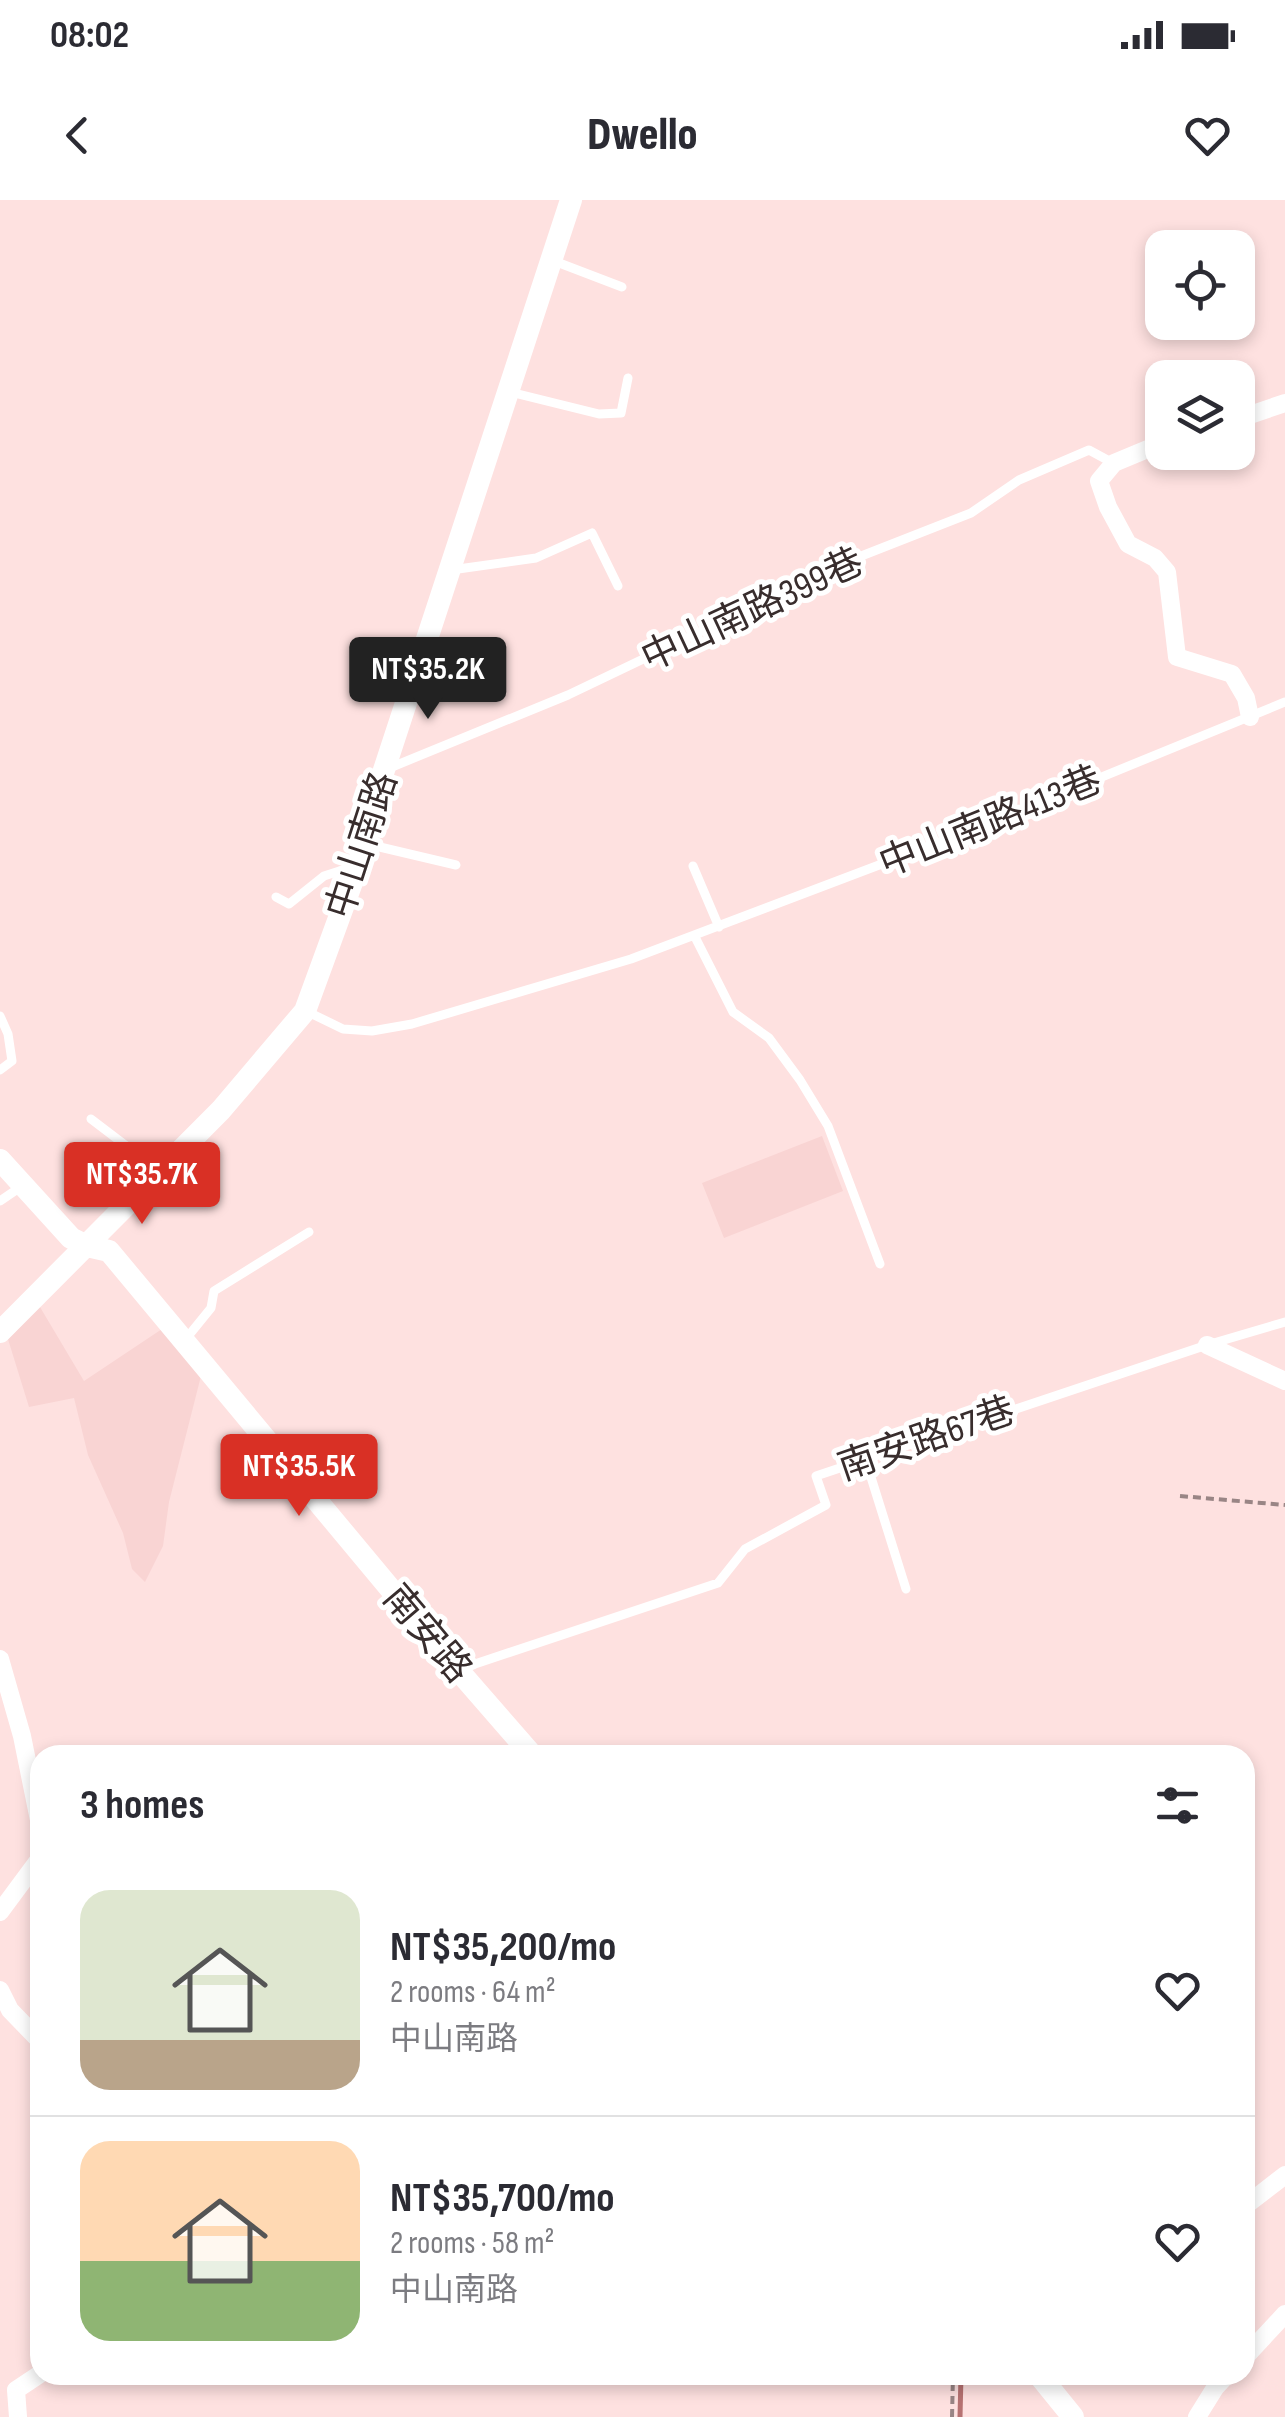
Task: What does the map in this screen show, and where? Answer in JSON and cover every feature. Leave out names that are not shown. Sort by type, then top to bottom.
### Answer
[{"type":"street","name":"中山南路","points":[[0,1332],[220,1110],[305,1011],[361,854],[384,770],[570,200]]},
{"type":"street","points":[[1255,413],[1285,403]]},
{"type":"street","points":[[1145,450],[1114,463],[1099,481],[1108,508],[1128,544],[1156,558],[1168,572],[1177,657],[1232,674],[1246,698],[1250,718]]},
{"type":"street","name":"南安路","points":[[0,1160],[71,1238],[109,1251],[523,1745]]},
{"type":"street","points":[[1207,1344],[1285,1381]]},
{"type":"street","points":[[0,1659],[30,1776]]},
{"type":"street","points":[[0,1912],[30,1872]]},
{"type":"street","points":[[0,1990],[10,2010],[30,2031]]},
{"type":"street","points":[[1255,2198],[1285,2175]]},
{"type":"street","points":[[1255,2346],[1285,2314]]},
{"type":"street","points":[[18,2417],[16,2390],[30,2381]]},
{"type":"street","points":[[1048,2385],[1073,2417]]},
{"type":"street","points":[[1197,2417],[1218,2385]]},
{"type":"lane","points":[[551,260],[622,286]]},
{"type":"lane","points":[[510,392],[599,414],[621,413],[628,378]]},
{"type":"lane","name":"中山南路399巷","points":[[384,770],[568,694],[846,562],[971,514],[1019,480],[1089,450],[1114,463]]},
{"type":"lane","points":[[451,570],[536,558],[592,533],[618,586]]},
{"type":"lane","name":"中山南路413巷","points":[[305,1011],[343,1029],[372,1031],[412,1024],[631,958],[719,927],[1285,702]]},
{"type":"lane","points":[[276,897],[289,904],[324,876],[361,854],[456,865]]},
{"type":"lane","points":[[694,866],[719,927]]},
{"type":"lane","points":[[694,935],[732,1012],[768,1038],[828,1126],[880,1264]]},
{"type":"lane","points":[[0,1016],[8,1034],[12,1061],[0,1070]]},
{"type":"lane","points":[[90,1119],[160,1172]]},
{"type":"lane","points":[[0,1201],[22,1186]]},
{"type":"lane","points":[[185,1340],[210,1308],[214,1291],[309,1232]]},
{"type":"lane","name":"南安路67巷","points":[[458,1670],[718,1583],[745,1549],[826,1506],[816,1476],[1207,1344],[1285,1322]]},
{"type":"lane","points":[[865,1458],[906,1589]]},
{"type":"path","points":[[1180,1496],[1285,1505]]},
{"type":"path","points":[[952,2417],[953,2385]]},
{"type":"shaded area","points":[[822,1136],[843,1191],[724,1238],[702,1183]]},
{"type":"shaded area","points":[[37,1302],[84,1381],[165,1327],[202,1372],[169,1502],[163,1546],[145,1582],[132,1569],[123,1533],[88,1455],[74,1398],[29,1407],[7,1336]]},
{"type":"waterway","points":[[960,2417],[961,2385]]}]
